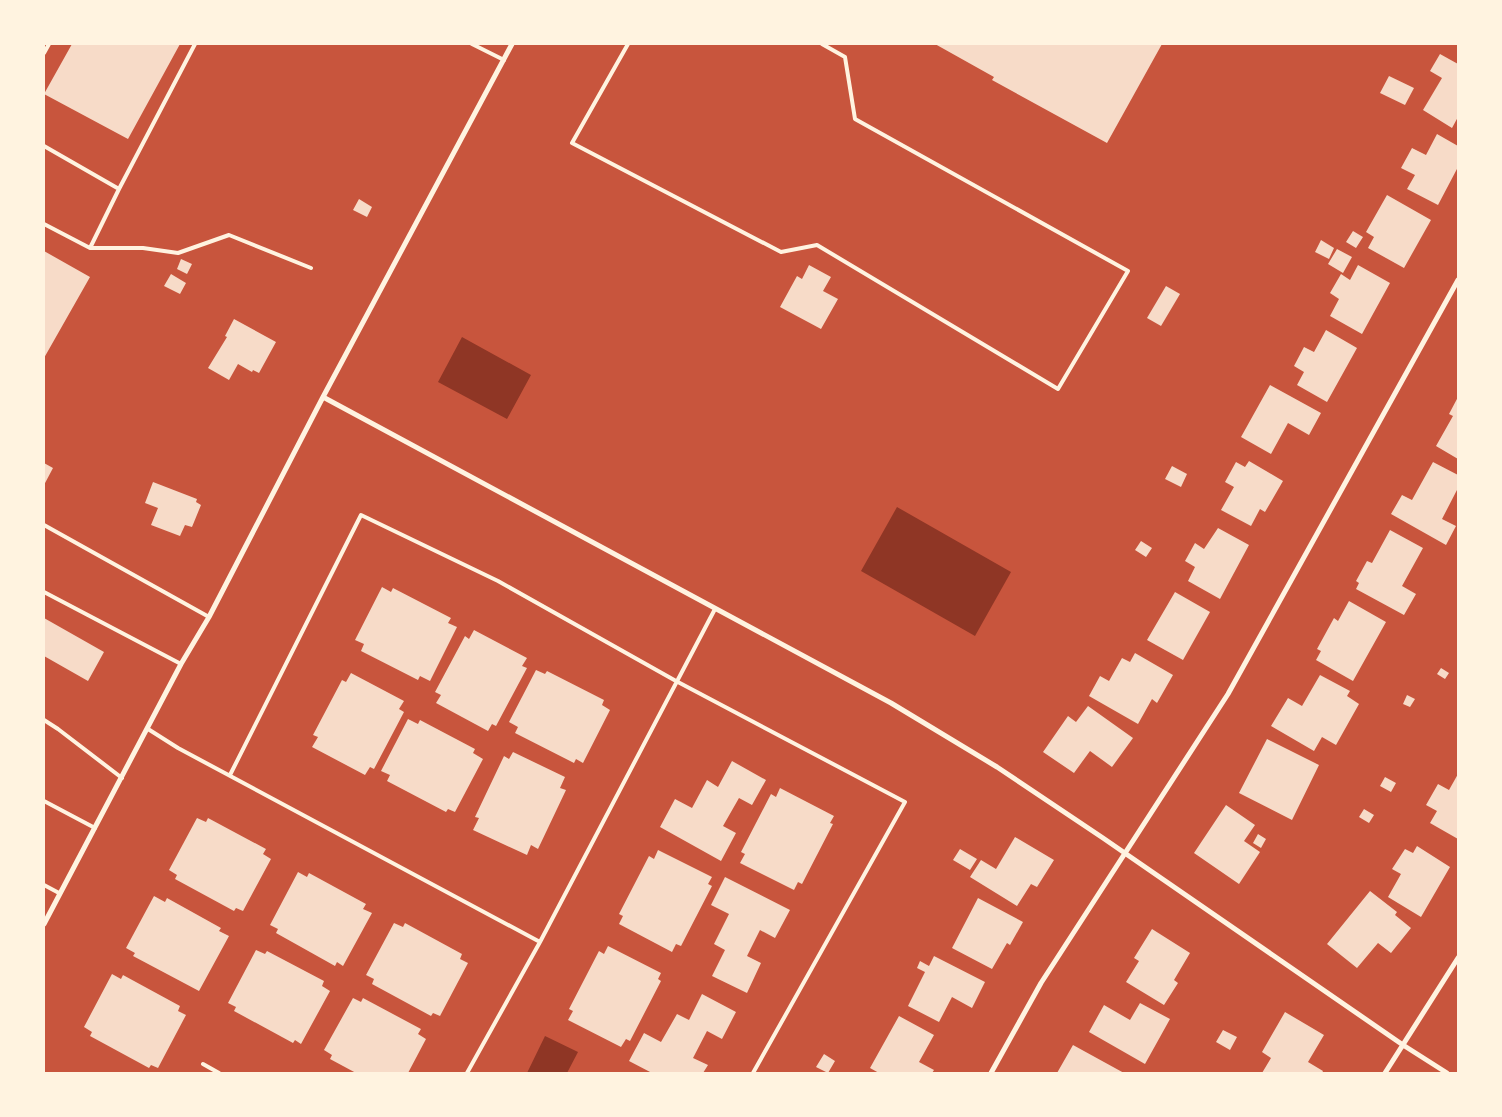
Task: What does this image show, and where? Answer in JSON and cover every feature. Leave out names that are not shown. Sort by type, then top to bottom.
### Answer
[{"type":"street","points":[[44,924],[181,664],[209,617],[323,397],[512,44]]},
{"type":"street","points":[[991,1073],[1041,983],[1228,694],[1458,280]]},
{"type":"street","points":[[323,397],[891,703],[997,767],[1125,852],[1403,1045],[1447,1073]]},
{"type":"street","points":[[1385,1073],[1458,958]]},
{"type":"lane","points":[[44,53],[48,44]]},
{"type":"lane","points":[[90,248],[195,44]]},
{"type":"lane","points":[[472,44],[504,60]]},
{"type":"lane","points":[[628,44],[572,143],[781,252],[817,245],[1058,389],[1128,271],[855,119],[846,57],[822,44]]},
{"type":"lane","points":[[44,146],[120,189]]},
{"type":"lane","points":[[44,224],[90,248],[143,248],[178,252],[229,235],[310,268]]},
{"type":"lane","points":[[230,775],[361,515],[498,582],[676,681],[904,802],[753,1073]]},
{"type":"lane","points":[[44,525],[209,617]]},
{"type":"lane","points":[[44,592],[181,664]]},
{"type":"lane","points":[[467,1073],[540,942],[715,609]]},
{"type":"lane","points":[[44,720],[122,778]]},
{"type":"lane","points":[[148,729],[178,748],[540,942]]},
{"type":"lane","points":[[44,801],[95,828]]},
{"type":"lane","points":[[44,885],[59,893]]},
{"type":"lane","points":[[203,1064],[219,1073]]},
{"type":"shaded area","points":[[462,337],[531,375],[507,419],[438,382]]},
{"type":"shaded area","points":[[897,507],[1011,572],[975,636],[861,571]]},
{"type":"shaded area","points":[[545,1036],[578,1052],[567,1073],[527,1073]]},
{"type":"building","points":[[72,44],[180,44],[128,139],[44,94]]},
{"type":"building","points":[[935,44],[1162,44],[1107,143],[992,80],[994,77]]},
{"type":"building","points":[[1440,54],[1458,64],[1458,117],[1452,128],[1423,110],[1442,78],[1430,71]]},
{"type":"building","points":[[1389,76],[1414,88],[1405,105],[1380,93]]},
{"type":"building","points":[[1437,134],[1458,146],[1458,167],[1438,205],[1407,189],[1415,175],[1401,168],[1412,148],[1426,155]]},
{"type":"building","points":[[1387,195],[1431,220],[1404,268],[1368,248],[1374,237],[1366,232]]},
{"type":"building","points":[[359,199],[372,207],[367,217],[353,210]]},
{"type":"building","points":[[1353,231],[1363,237],[1356,248],[1346,242]]},
{"type":"building","points":[[1321,240],[1334,248],[1329,259],[1315,252]]},
{"type":"building","points":[[1337,249],[1352,257],[1343,273],[1328,264]]},
{"type":"building","points":[[44,251],[90,277],[44,358]]},
{"type":"building","points":[[181,259],[192,264],[187,274],[177,269]]},
{"type":"building","points":[[809,265],[831,277],[823,291],[838,299],[821,329],[780,307],[797,276],[802,279]]},
{"type":"building","points":[[1358,265],[1390,283],[1362,334],[1330,316],[1339,299],[1330,293],[1341,274],[1350,280]]},
{"type":"building","points":[[171,274],[186,283],[180,294],[164,286]]},
{"type":"building","points":[[1166,286],[1180,294],[1161,326],[1147,318]]},
{"type":"building","points":[[234,319],[276,342],[259,373],[253,370],[252,372],[238,364],[229,380],[208,368],[227,337],[225,336]]},
{"type":"building","points":[[1326,330],[1357,348],[1327,402],[1297,385],[1304,372],[1294,366],[1304,347],[1314,352]]},
{"type":"building","points":[[1270,385],[1321,413],[1309,435],[1288,423],[1271,454],[1241,437]]},
{"type":"building","points":[[1458,397],[1458,459],[1436,446],[1453,416],[1449,414]]},
{"type":"building","points":[[1249,461],[1283,481],[1265,512],[1260,509],[1251,526],[1221,510],[1234,487],[1225,482],[1236,462],[1245,467]]},
{"type":"building","points":[[1433,462],[1458,475],[1458,488],[1442,519],[1456,526],[1446,545],[1391,514],[1402,495],[1412,500]]},
{"type":"building","points":[[44,463],[53,468],[44,485]]},
{"type":"building","points":[[1172,466],[1187,474],[1181,487],[1165,479]]},
{"type":"building","points":[[153,482],[197,499],[196,502],[201,505],[192,527],[185,525],[180,536],[151,525],[158,508],[145,503]]},
{"type":"building","points":[[1218,528],[1249,545],[1220,599],[1188,581],[1195,567],[1185,561],[1195,543],[1204,549]]},
{"type":"building","points":[[1390,530],[1423,548],[1402,586],[1416,594],[1404,615],[1356,589],[1359,583],[1356,581],[1367,561],[1372,563]]},
{"type":"building","points":[[1141,541],[1152,548],[1146,557],[1135,550]]},
{"type":"building","points":[[382,587],[391,592],[393,588],[451,618],[448,623],[457,627],[430,681],[420,676],[418,680],[361,651],[364,644],[355,640]]},
{"type":"building","points":[[1175,592],[1210,612],[1183,660],[1147,640]]},
{"type":"building","points":[[1349,601],[1386,622],[1353,681],[1316,660],[1321,651],[1317,649],[1334,618],[1338,621]]},
{"type":"building","points":[[44,618],[104,652],[88,681],[44,656]]},
{"type":"building","points":[[474,630],[527,658],[522,666],[527,668],[496,726],[492,724],[488,731],[436,703],[441,695],[435,692],[465,636],[469,639]]},
{"type":"building","points":[[1135,653],[1173,675],[1157,703],[1152,699],[1138,724],[1089,696],[1100,676],[1109,681],[1122,658],[1130,662]]},
{"type":"building","points":[[1441,668],[1449,673],[1445,679],[1437,674]]},
{"type":"building","points":[[536,670],[545,674],[547,671],[604,700],[602,705],[610,710],[583,763],[576,759],[574,763],[515,733],[518,727],[509,722]]},
{"type":"building","points":[[351,673],[404,701],[399,709],[404,712],[374,769],[370,767],[365,775],[312,747],[318,737],[313,735],[342,680],[346,682]]},
{"type":"building","points":[[1320,675],[1350,691],[1347,696],[1359,704],[1336,745],[1322,737],[1314,751],[1271,726],[1288,698],[1302,706]]},
{"type":"building","points":[[1407,695],[1415,699],[1410,707],[1403,704]]},
{"type":"building","points":[[1088,706],[1133,738],[1112,767],[1090,751],[1074,773],[1043,752],[1068,716],[1076,722]]},
{"type":"building","points":[[408,719],[418,724],[420,720],[475,749],[473,753],[483,759],[455,812],[448,809],[446,812],[387,781],[390,775],[381,771]]},
{"type":"building","points":[[1267,739],[1319,765],[1292,820],[1239,793]]},
{"type":"building","points":[[513,752],[565,777],[560,788],[566,790],[538,849],[531,845],[527,855],[473,830],[479,818],[475,817],[504,756],[509,759]]},
{"type":"building","points":[[732,761],[766,780],[752,805],[739,798],[723,826],[736,833],[721,861],[660,827],[675,799],[692,808],[707,780],[718,787]]},
{"type":"building","points":[[1458,774],[1458,839],[1430,823],[1437,811],[1426,805],[1438,784],[1449,790]]},
{"type":"building","points":[[1385,777],[1396,783],[1391,792],[1380,786]]},
{"type":"building","points":[[780,788],[834,816],[830,823],[833,824],[802,884],[798,882],[794,890],[740,863],[745,854],[741,852],[771,794],[776,797]]},
{"type":"building","points":[[1226,805],[1255,825],[1244,841],[1260,852],[1239,884],[1194,853]]},
{"type":"building","points":[[1364,809],[1374,815],[1369,823],[1359,817]]},
{"type":"building","points":[[197,818],[206,822],[208,818],[266,849],[263,854],[271,859],[243,911],[236,908],[234,911],[175,879],[177,875],[169,870]]},
{"type":"building","points":[[1258,834],[1266,839],[1261,848],[1253,843]]},
{"type":"building","points":[[1015,837],[1054,860],[1037,887],[1031,884],[1017,906],[970,877],[981,860],[996,869]]},
{"type":"building","points":[[1417,846],[1450,867],[1421,917],[1388,897],[1401,874],[1392,869],[1405,849],[1413,853]]},
{"type":"building","points":[[960,849],[977,859],[970,870],[953,860]]},
{"type":"building","points":[[658,850],[712,877],[708,884],[712,886],[681,946],[676,944],[672,952],[619,924],[623,916],[619,914],[649,856],[654,859]]},
{"type":"building","points":[[298,872],[307,877],[309,873],[366,904],[363,909],[372,913],[343,966],[337,962],[335,966],[276,933],[278,929],[270,925]]},
{"type":"building","points":[[725,877],[790,910],[775,938],[760,930],[747,956],[761,963],[747,993],[712,976],[725,950],[714,944],[729,914],[711,905]]},
{"type":"building","points":[[1370,891],[1397,912],[1395,915],[1411,928],[1391,953],[1378,943],[1357,968],[1327,944]]},
{"type":"building","points":[[154,896],[165,902],[167,898],[221,928],[219,931],[229,936],[199,991],[133,956],[135,953],[126,948]]},
{"type":"building","points":[[978,898],[1023,922],[1010,945],[1007,943],[992,969],[952,948]]},
{"type":"building","points":[[394,923],[403,927],[405,923],[462,954],[460,959],[468,963],[440,1016],[433,1013],[431,1016],[372,984],[374,979],[366,975]]},
{"type":"building","points":[[1152,929],[1190,953],[1174,980],[1178,983],[1164,1005],[1126,982],[1139,961],[1134,958]]},
{"type":"building","points":[[608,946],[661,973],[658,979],[661,981],[630,1041],[626,1039],[621,1047],[568,1020],[573,1011],[569,1009],[599,951],[604,954]]},
{"type":"building","points":[[256,950],[265,954],[267,951],[324,981],[322,986],[330,991],[301,1044],[295,1040],[293,1043],[234,1011],[236,1007],[228,1003]]},
{"type":"building","points":[[934,956],[985,982],[972,1008],[952,997],[939,1022],[908,1006],[925,972],[917,968],[920,961],[929,966]]},
{"type":"building","points":[[112,974],[121,979],[123,975],[180,1006],[178,1011],[186,1015],[158,1068],[151,1065],[149,1068],[90,1036],[92,1032],[84,1027]]},
{"type":"building","points":[[702,994],[736,1012],[722,1039],[707,1031],[693,1058],[708,1065],[703,1073],[652,1073],[629,1061],[644,1033],[661,1042],[677,1014],[689,1020]]},
{"type":"building","points":[[353,998],[361,1002],[363,998],[421,1029],[418,1034],[426,1039],[408,1073],[356,1073],[330,1059],[332,1055],[324,1050]]},
{"type":"building","points":[[1140,1003],[1170,1019],[1145,1064],[1089,1032],[1104,1005],[1130,1020]]},
{"type":"building","points":[[1285,1012],[1324,1035],[1308,1062],[1323,1071],[1322,1073],[1262,1073],[1271,1058],[1262,1052]]},
{"type":"building","points":[[899,1016],[934,1035],[919,1062],[934,1070],[932,1073],[879,1073],[870,1068]]},
{"type":"building","points":[[1223,1030],[1237,1037],[1230,1050],[1216,1042]]},
{"type":"building","points":[[1073,1045],[1124,1073],[1057,1073]]},
{"type":"building","points":[[824,1054],[835,1061],[828,1073],[816,1067]]}]
